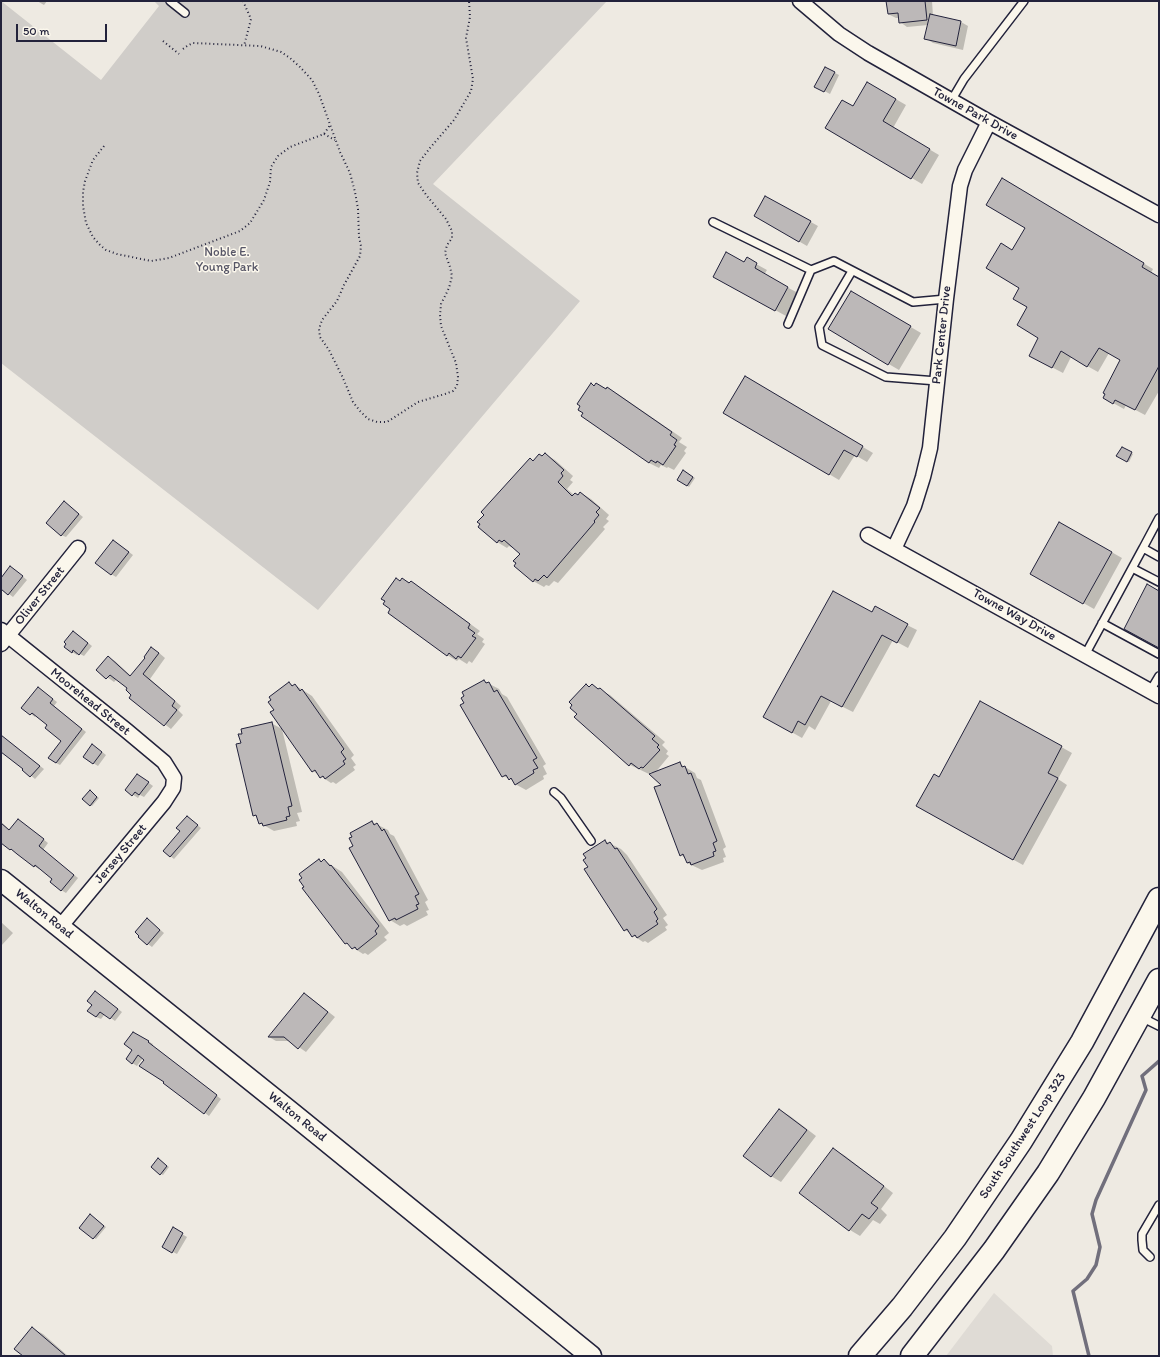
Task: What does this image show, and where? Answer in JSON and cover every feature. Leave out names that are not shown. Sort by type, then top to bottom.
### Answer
[{"type":"highway","name":"South Southwest Loop 323","points":[[860,1356],[902,1307],[955,1238],[1021,1142],[1082,1042],[1159,899]]},
{"type":"highway","points":[[912,1356],[994,1250],[1048,1173],[1094,1098],[1159,980]]},
{"type":"street","name":"Towne Park Drive","points":[[800,1],[838,34],[852,43],[989,122],[1159,214]]},
{"type":"street","name":"Park Center Drive","points":[[894,549],[914,506],[927,465],[955,221],[962,178],[989,122]]},
{"type":"street","name":"Towne Way Drive","points":[[868,535],[1155,693]]},
{"type":"street","name":"Oliver Street","points":[[3,637],[78,548]]},
{"type":"street","name":"Moorehead Street","points":[[3,637],[164,762],[174,778]]},
{"type":"street","name":"Jersey Street","points":[[60,927],[164,802],[173,788],[174,778]]},
{"type":"street","name":"Walton Road","points":[[1,880],[591,1356]]},
{"type":"lane","points":[[170,1],[185,13]]},
{"type":"lane","points":[[952,101],[964,79],[1024,1]]},
{"type":"lane","points":[[713,222],[811,270]]},
{"type":"lane","points":[[788,324],[811,270],[834,261],[913,302],[946,299]]},
{"type":"lane","points":[[852,271],[819,327],[822,345],[886,377],[937,381]]},
{"type":"lane","points":[[1085,655],[1159,518]]},
{"type":"lane","points":[[1143,548],[1159,557]]},
{"type":"lane","points":[[1132,568],[1159,582]]},
{"type":"lane","points":[[1102,623],[1159,654]]},
{"type":"lane","points":[[1155,693],[1159,676]]},
{"type":"lane","points":[[554,792],[561,798],[591,841]]},
{"type":"lane","points":[[1139,1016],[1159,1026]]},
{"type":"lane","points":[[1150,1257],[1143,1250],[1142,1234],[1159,1205]]},
{"type":"path","points":[[243,1],[251,19],[244,46]]},
{"type":"path","points":[[183,49],[193,43],[260,46],[281,52],[300,67],[312,80],[335,140],[350,173],[358,210],[359,237],[361,246],[360,256],[337,301],[322,320],[319,329],[320,337],[329,350],[353,402],[360,412],[368,419],[377,422],[387,422],[418,402],[445,394],[457,386],[458,378],[456,363],[441,326],[440,315],[441,304],[449,288],[452,276],[445,253],[447,245],[452,238],[452,231],[446,219],[418,183],[417,173],[420,161],[454,120],[471,91],[473,79],[466,38],[470,17],[469,1]]},
{"type":"path","points":[[163,41],[179,54]]},
{"type":"path","points":[[104,146],[93,160],[85,181],[83,206],[86,223],[93,236],[106,250],[117,254],[151,261],[169,258],[240,231],[250,223],[264,200],[270,182],[271,167],[278,156],[290,147],[324,134],[330,125]]},
{"type":"path","points":[[324,134],[335,140]]},
{"type":"shaded area","points":[[994,1293],[1052,1346],[1053,1356],[946,1356]]},
{"type":"green space","name":"Noble E. Young Park","points":[[1,1],[101,80],[159,6],[154,1],[607,1],[433,184],[580,301],[318,610],[1,363]]},
{"type":"building","points":[[886,1],[925,1],[927,20],[899,23],[898,13],[888,14]]},
{"type":"building","points":[[930,14],[961,21],[956,46],[924,39]]},
{"type":"building","points":[[825,67],[835,72],[824,92],[814,87]]},
{"type":"building","points":[[867,82],[896,99],[883,121],[930,149],[911,179],[825,128],[842,100],[853,106]]},
{"type":"building","points":[[1002,178],[1144,263],[1142,267],[1159,277],[1159,366],[1135,410],[1115,400],[1113,404],[1103,398],[1105,394],[1103,393],[1120,360],[1099,348],[1087,367],[1061,351],[1052,368],[1029,356],[1038,338],[1017,325],[1027,307],[1013,299],[1019,288],[986,268],[1001,243],[1012,250],[1025,228],[986,205]]},
{"type":"building","points":[[765,196],[811,221],[799,242],[754,216]]},
{"type":"building","points":[[726,252],[744,262],[747,257],[757,263],[755,268],[788,287],[775,311],[713,277]]},
{"type":"building","points":[[851,291],[911,326],[888,365],[828,329]]},
{"type":"building","points":[[745,376],[863,446],[857,457],[844,450],[829,475],[723,413]]},
{"type":"building","points":[[591,383],[594,386],[596,383],[606,389],[607,387],[672,432],[670,435],[677,440],[674,445],[676,446],[663,465],[657,461],[656,463],[651,460],[649,463],[581,416],[583,413],[578,410],[580,406],[577,404]]},
{"type":"building","points":[[1122,447],[1132,452],[1127,462],[1116,456]]},
{"type":"building","points":[[545,453],[564,470],[561,473],[563,476],[558,482],[572,496],[575,493],[578,495],[580,492],[600,508],[596,512],[599,515],[594,521],[595,522],[547,578],[544,575],[538,581],[535,579],[533,582],[514,566],[516,563],[513,561],[520,554],[504,540],[502,542],[499,540],[497,543],[478,527],[480,524],[477,522],[484,515],[481,512],[530,458],[533,461],[539,454],[542,456]]},
{"type":"building","points":[[683,470],[693,477],[687,486],[677,480]]},
{"type":"building","points":[[64,501],[79,514],[61,536],[46,523]]},
{"type":"building","points":[[1059,522],[1112,552],[1083,604],[1030,574]]},
{"type":"building","points":[[113,540],[129,552],[111,575],[95,563]]},
{"type":"building","points":[[10,566],[23,576],[8,595],[1,589],[1,578]]},
{"type":"building","points":[[396,578],[400,581],[402,578],[409,583],[411,581],[470,624],[468,628],[475,633],[472,636],[476,638],[461,658],[458,656],[456,659],[449,653],[447,656],[388,613],[390,609],[383,604],[385,601],[381,599]]},
{"type":"building","points":[[1147,584],[1159,591],[1159,648],[1124,629]]},
{"type":"building","points":[[833,591],[872,612],[875,606],[908,624],[897,643],[882,635],[842,707],[821,696],[805,725],[798,721],[792,733],[763,717]]},
{"type":"building","points":[[73,631],[88,643],[79,655],[73,650],[72,653],[64,647],[66,644],[64,642]]},
{"type":"building","points":[[151,647],[159,653],[143,674],[175,701],[172,706],[177,710],[164,726],[129,698],[131,695],[126,690],[127,688],[110,675],[106,679],[96,670],[108,656],[130,676],[145,658],[144,657]]},
{"type":"building","points":[[484,680],[486,683],[489,682],[494,692],[497,690],[537,758],[533,760],[538,768],[533,770],[534,773],[515,785],[511,778],[509,780],[506,775],[502,777],[460,705],[464,703],[461,698],[464,696],[462,692]]},
{"type":"building","points":[[289,682],[292,686],[295,684],[300,691],[302,689],[344,749],[341,752],[346,759],[343,761],[345,764],[325,779],[323,776],[320,778],[315,770],[312,772],[270,712],[274,710],[268,702],[271,700],[269,697]]},
{"type":"building","points":[[586,684],[589,687],[592,684],[598,689],[600,688],[655,736],[652,739],[659,745],[657,747],[660,750],[643,768],[641,767],[639,769],[631,763],[629,766],[574,717],[577,714],[570,708],[572,705],[569,702]]},
{"type":"building","points":[[38,687],[53,699],[50,703],[82,729],[56,763],[48,758],[61,741],[45,728],[47,725],[32,713],[30,715],[21,708]]},
{"type":"building","points":[[980,701],[1062,746],[1048,773],[1058,778],[1013,860],[916,806],[934,774],[939,777]]},
{"type":"building","points":[[272,722],[292,806],[288,807],[290,816],[286,817],[287,820],[263,826],[262,823],[259,824],[256,815],[253,816],[236,744],[241,743],[238,734],[242,734],[241,729]]},
{"type":"building","points":[[1,735],[40,766],[30,777],[22,770],[23,769],[1,752]]},
{"type":"building","points":[[92,744],[102,752],[93,764],[83,757]]},
{"type":"building","points":[[680,762],[682,767],[685,766],[688,774],[691,773],[717,841],[713,843],[716,851],[713,852],[714,856],[691,865],[690,862],[687,863],[683,854],[680,856],[654,787],[661,785],[649,774]]},
{"type":"building","points":[[137,774],[149,782],[139,795],[135,792],[132,796],[125,790]]},
{"type":"building","points":[[90,790],[97,797],[90,806],[82,799]]},
{"type":"building","points":[[187,816],[198,825],[170,857],[163,851],[180,831],[176,828]]},
{"type":"building","points":[[18,819],[44,839],[39,846],[74,875],[61,891],[50,882],[52,879],[35,865],[34,867],[1,843],[1,823],[9,830]]},
{"type":"building","points":[[372,821],[374,825],[377,823],[382,831],[384,829],[419,894],[415,896],[419,904],[416,905],[418,909],[396,920],[395,918],[389,921],[349,848],[353,846],[349,838],[352,837],[350,833]]},
{"type":"building","points":[[605,840],[607,844],[610,842],[615,849],[617,848],[657,909],[654,912],[658,919],[656,921],[658,924],[637,938],[635,935],[632,937],[627,929],[624,931],[584,869],[588,867],[583,860],[586,858],[583,854]]},
{"type":"building","points":[[319,859],[321,862],[324,859],[330,866],[331,865],[379,926],[375,931],[377,934],[357,950],[355,947],[352,949],[347,943],[345,944],[302,888],[304,887],[299,880],[302,878],[299,874]]},
{"type":"building","points":[[147,918],[160,930],[147,945],[135,932]]},
{"type":"building","points":[[95,991],[118,1009],[110,1019],[100,1012],[96,1017],[87,1011],[92,1005],[87,1001]]},
{"type":"building","points":[[304,993],[328,1012],[298,1049],[284,1037],[268,1037]]},
{"type":"building","points":[[133,1032],[149,1041],[148,1042],[217,1095],[204,1114],[163,1083],[164,1082],[139,1066],[144,1060],[138,1055],[132,1064],[126,1059],[132,1050],[124,1044]]},
{"type":"building","points":[[779,1109],[807,1130],[771,1177],[743,1156]]},
{"type":"building","points":[[833,1148],[884,1186],[871,1203],[878,1208],[869,1219],[862,1214],[849,1231],[799,1193]]},
{"type":"building","points":[[158,1158],[167,1166],[160,1175],[151,1167]]},
{"type":"building","points":[[90,1214],[104,1226],[93,1239],[79,1228]]},
{"type":"building","points":[[173,1227],[183,1233],[172,1253],[162,1247]]},
{"type":"building","points":[[32,1327],[66,1356],[23,1356],[14,1349]]},
{"type":"waterway","points":[[1089,1356],[1073,1291],[1087,1279],[1096,1265],[1100,1247],[1092,1214],[1096,1200],[1146,1090],[1142,1076],[1159,1061]]}]
